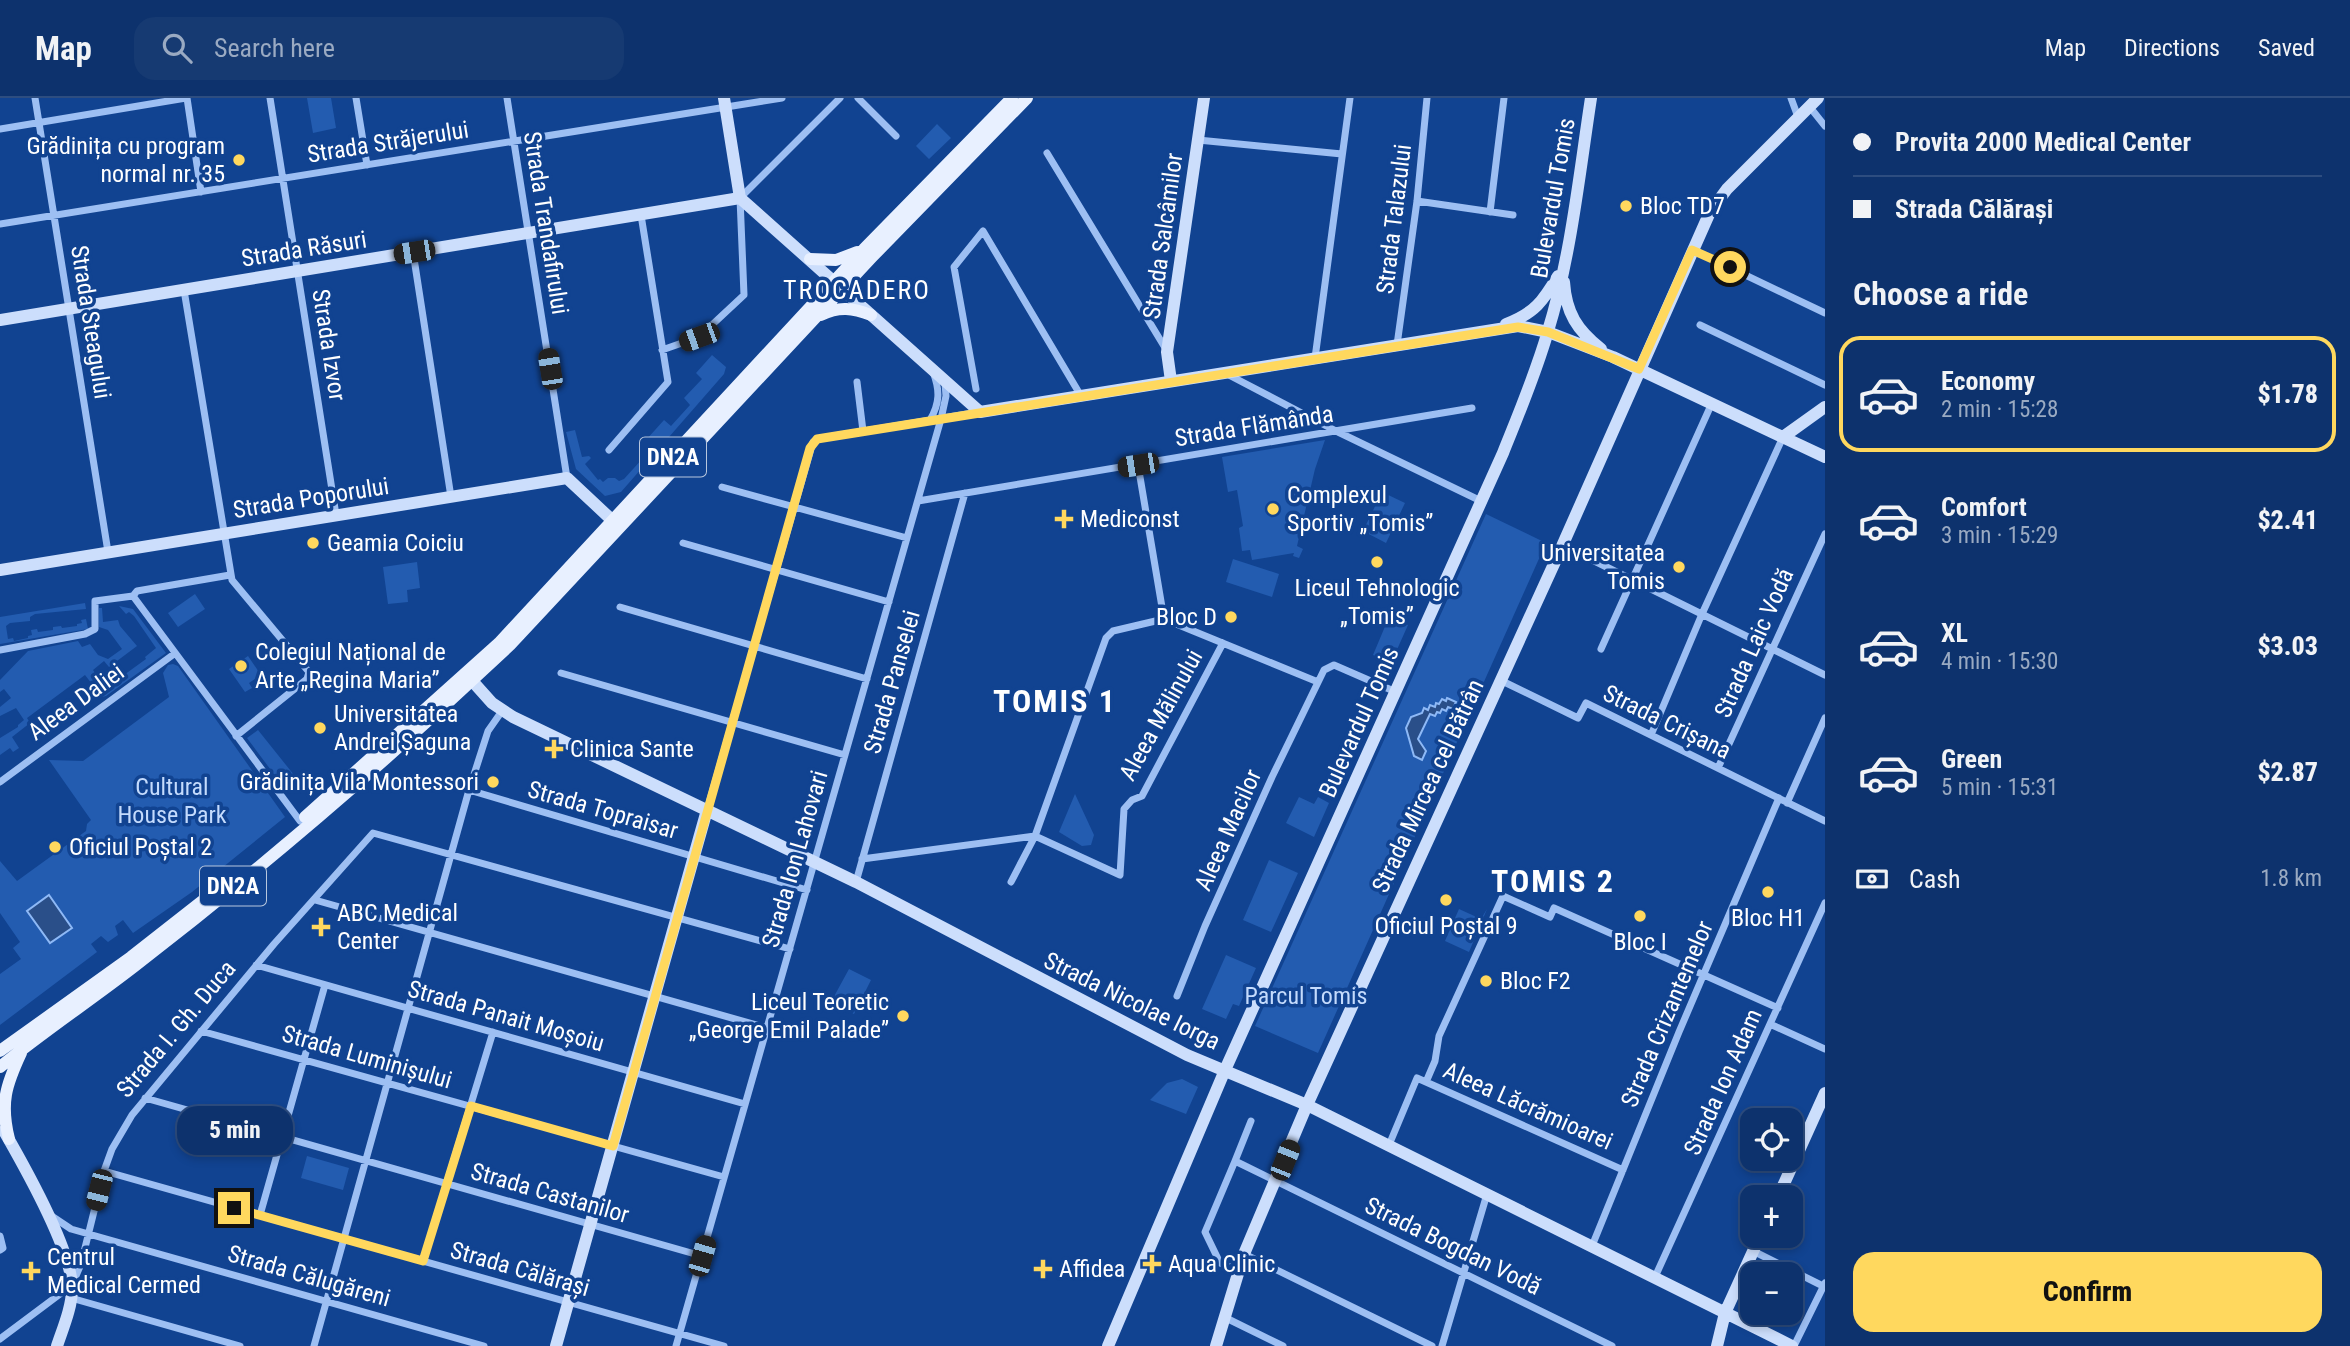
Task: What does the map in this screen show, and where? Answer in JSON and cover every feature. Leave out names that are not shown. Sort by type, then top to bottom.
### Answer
[{"type":"main road","points":[[838,285],[864,249],[1012,98]]},
{"type":"main road","name":"DN2A","points":[[0,1067],[135,966],[381,764],[469,678],[733,393],[1027,98]]},
{"type":"main road","points":[[810,259],[836,260],[864,249]]},
{"type":"main road","name":"DN2A","points":[[0,1051],[131,957],[243,870],[519,635],[814,318],[838,285]]},
{"type":"main road","points":[[814,318],[841,308],[857,309],[871,314]]},
{"type":"main road","points":[[0,1044],[26,1031]]},
{"type":"main road","points":[[4,1136],[8,1079],[23,1048]]},
{"type":"street","name":"Strada Steagului","points":[[35,98],[108,552]]},
{"type":"street","points":[[0,129],[186,98],[201,192]]},
{"type":"street","name":"Strada Izvor","points":[[270,98],[336,516]]},
{"type":"street","points":[[356,98],[367,165]]},
{"type":"street","name":"Strada Trandafirului","points":[[507,98],[567,478]]},
{"type":"street","name":"Strada Străjerului","points":[[0,224],[514,141],[724,103],[782,98]]},
{"type":"street","points":[[740,198],[840,98]]},
{"type":"street","points":[[858,98],[895,136]]},
{"type":"street","name":"Strada Salcâmilor","points":[[1171,381],[1167,352],[1205,98]]},
{"type":"street","points":[[1315,358],[1350,98]]},
{"type":"street","name":"Strada Talazului","points":[[1397,345],[1418,201],[1427,98]]},
{"type":"street","points":[[1490,212],[1504,98]]},
{"type":"street","name":"Bulevardul Tomis","points":[[1108,1346],[1225,1070],[1503,453],[1548,332],[1563,268],[1591,98]]},
{"type":"street","points":[[1791,98],[1798,117]]},
{"type":"street","points":[[1814,102],[1825,126]]},
{"type":"street","name":"Strada Mircea cel Bătrân","points":[[1216,1346],[1244,1254],[1307,1105],[1710,212],[1721,194],[1814,102]]},
{"type":"street","points":[[662,350],[699,337],[744,296],[740,198],[724,103]]},
{"type":"street","points":[[1198,140],[1342,153]]},
{"type":"street","points":[[1047,153],[1167,352]]},
{"type":"street","points":[[740,198],[980,412]]},
{"type":"street","name":"Strada Răsuri","points":[[0,320],[740,198]]},
{"type":"street","points":[[1418,201],[1513,215]]},
{"type":"street","points":[[609,450],[668,382],[640,215]]},
{"type":"street","points":[[976,389],[954,267],[984,231],[1081,396]]},
{"type":"street","points":[[1692,250],[1825,313]]},
{"type":"street","points":[[414,252],[451,497]]},
{"type":"street","points":[[1490,330],[1532,311],[1545,298],[1563,268]]},
{"type":"street","points":[[1563,268],[1566,300],[1573,321],[1590,340],[1613,357]]},
{"type":"street","points":[[184,290],[230,575],[234,584],[309,672],[307,679],[236,736]]},
{"type":"street","points":[[1700,325],[1825,385]]},
{"type":"street","points":[[556,1346],[813,442],[822,438],[930,420],[1518,327],[1548,332],[1613,357],[1825,457]]},
{"type":"street","points":[[930,420],[938,403],[938,384],[933,372]]},
{"type":"street","points":[[1223,373],[1481,501]]},
{"type":"street","points":[[857,382],[863,431]]},
{"type":"street","name":"Strada Ion Lahovari","points":[[676,1346],[918,502],[941,419],[946,396],[945,383]]},
{"type":"street","points":[[1601,649],[1712,403]]},
{"type":"street","points":[[1651,735],[1702,614],[1783,437],[1825,407]]},
{"type":"street","name":"Strada Flămânda","points":[[918,502],[1472,408]]},
{"type":"street","points":[[1138,465],[1164,620]]},
{"type":"street","points":[[567,478],[613,521]]},
{"type":"street","name":"Strada Poporului","points":[[0,570],[567,478]]},
{"type":"street","points":[[722,487],[907,538]]},
{"type":"street","name":"Strada Panselei","points":[[856,882],[965,493]]},
{"type":"street","name":"Strada Laic Vodă","points":[[1718,768],[1825,534]]},
{"type":"street","points":[[683,543],[889,602]]},
{"type":"street","points":[[1562,545],[1825,675]]},
{"type":"street","points":[[230,575],[137,591],[133,596],[300,821]]},
{"type":"street","name":"Aleea Daliei","points":[[0,650],[85,634],[95,629],[95,601],[133,596]]},
{"type":"street","points":[[620,607],[867,680]]},
{"type":"street","name":"Aleea Mălinului","points":[[1011,883],[1035,836],[1106,638],[1113,631],[1164,620],[1318,682]]},
{"type":"street","name":"Aleea Mălinului","points":[[1035,836],[1120,875],[1124,809],[1132,800],[1142,796],[1223,643]]},
{"type":"street","name":"Aleea Daliei","points":[[0,782],[174,654]]},
{"type":"street","points":[[1318,682],[1324,670],[1334,665],[1396,692]]},
{"type":"street","points":[[561,673],[845,755]]},
{"type":"street","name":"Strada Nicolae Iorga","points":[[469,678],[502,710],[856,882],[1140,1032],[1187,1055],[1307,1105],[1793,1346]]},
{"type":"street","name":"Strada Crișana","points":[[1500,680],[1578,718],[1586,703],[1825,821]]},
{"type":"street","name":"Aleea Macilor","points":[[1177,996],[1205,926],[1318,682]]},
{"type":"street","points":[[314,1346],[469,790],[488,731],[502,710]]},
{"type":"street","points":[[1787,803],[1825,718]]},
{"type":"street","name":"Strada Topraisar","points":[[469,790],[807,890]]},
{"type":"street","name":"Strada Crizantemelor","points":[[1592,1246],[1703,974],[1779,798]]},
{"type":"street","name":"Strada I. Gh. Duca","points":[[57,1346],[81,1265],[104,1171],[123,1130],[145,1098],[274,944],[373,833],[451,855]]},
{"type":"street","points":[[862,859],[1035,836]]},
{"type":"street","points":[[451,855],[790,949]]},
{"type":"street","points":[[1426,1082],[1435,1061],[1439,1036],[1503,896],[1550,917],[1554,908],[1778,1008]]},
{"type":"street","points":[[315,900],[767,1028]]},
{"type":"street","name":"Strada Ion Adam","points":[[1655,1277],[1825,903]]},
{"type":"street","name":"Strada Panait Moșoiu","points":[[256,965],[745,1104]]},
{"type":"street","points":[[260,1215],[325,985]]},
{"type":"street","points":[[1770,1024],[1825,1049]]},
{"type":"street","name":"Strada Luminișului","points":[[201,1031],[724,1177]]},
{"type":"street","points":[[423,1261],[493,1032]]},
{"type":"street","name":"Aleea Lăcrămioarei","points":[[1388,1145],[1417,1078],[1623,1170]]},
{"type":"street","points":[[1783,1185],[1825,1093]]},
{"type":"street","name":"Strada Castanilor","points":[[145,1098],[702,1256]]},
{"type":"street","points":[[1238,1270],[1220,1263],[1205,1232],[1251,1121]]},
{"type":"street","points":[[0,1124],[59,1242],[72,1292]]},
{"type":"street","name":"Strada Bogdan Vodă","points":[[1235,1161],[1612,1346]]},
{"type":"street","name":"Strada Călărași","points":[[104,1171],[724,1346]]},
{"type":"street","points":[[1442,1346],[1488,1194]]},
{"type":"street","name":"Strada Călugăreni","points":[[46,1212],[71,1229],[484,1346]]},
{"type":"street","points":[[59,1242],[63,1234],[71,1229]]},
{"type":"street","points":[[0,1236],[4,1248],[0,1251]]},
{"type":"street","points":[[1717,1346],[1725,1313],[1754,1248]]},
{"type":"street","points":[[1753,1251],[1824,1285],[1793,1346]]},
{"type":"street","points":[[1244,1254],[1432,1346]]},
{"type":"street","points":[[0,1339],[72,1292]]},
{"type":"street","points":[[72,1292],[240,1346]]},
{"type":"street","points":[[1224,1317],[1283,1346]]},
{"type":"green space","points":[[307,98],[331,98],[336,128],[313,133]]},
{"type":"green space","points":[[937,124],[951,138],[929,159],[916,146]]},
{"type":"green space","points":[[712,355],[726,367],[724,374],[621,492],[605,496],[576,469],[566,432],[575,430],[582,457],[591,458],[585,464],[598,480],[603,482],[608,478],[619,481],[624,479],[653,447],[646,440],[664,420],[671,426],[690,405],[684,398],[702,379],[696,373]]},
{"type":"green space","name":"Complexul Sportiv „Tomis”","points":[[1325,440],[1315,469],[1297,546],[1303,549],[1299,558],[1293,556],[1294,553],[1252,560],[1250,550],[1242,551],[1239,528],[1243,526],[1237,490],[1228,492],[1222,457]]},
{"type":"green space","points":[[1382,492],[1405,503],[1386,543],[1363,531]]},
{"type":"green space","name":"Parcul Tomis","points":[[1486,514],[1546,543],[1318,1053],[1255,1026]]},
{"type":"green space","points":[[1233,559],[1279,574],[1272,597],[1226,582]]},
{"type":"green space","points":[[417,562],[420,588],[407,590],[408,602],[388,604],[383,567]]},
{"type":"green space","points":[[195,594],[205,609],[178,627],[168,613]]},
{"type":"green space","points":[[85,603],[86,609],[35,614],[30,617],[30,621],[10,623],[6,626],[8,639],[13,638],[14,641],[28,638],[32,635],[31,630],[37,629],[38,632],[53,630],[53,627],[77,626],[82,623],[81,620],[86,619],[88,629],[0,644],[0,617]]},
{"type":"green space","points":[[119,606],[133,609],[166,653],[106,696],[102,697],[85,675],[27,718],[30,723],[12,737],[19,748],[13,752],[10,748],[0,755],[0,738],[24,720],[16,708],[0,716],[0,707],[11,698],[4,689],[0,692],[0,680],[28,651],[78,641],[82,647],[90,644],[98,655],[108,659],[122,649],[108,630],[99,627],[99,608],[102,608],[103,622],[118,620],[137,646],[109,667],[104,661],[93,670],[106,688],[146,659],[156,648],[134,616],[129,612],[126,614]]},
{"type":"green space","points":[[1389,617],[1408,625],[1391,663],[1373,655]]},
{"type":"green space","points":[[248,656],[261,675],[249,683],[252,688],[245,692],[229,669]]},
{"type":"green space","name":"Cultural House Park","points":[[168,665],[178,666],[285,817],[192,892],[133,933],[123,920],[115,926],[118,935],[108,942],[101,936],[91,944],[97,952],[0,1025],[0,974],[21,959],[13,948],[20,942],[0,913],[0,861],[17,881],[86,831],[91,820],[49,760],[83,761],[169,697],[163,673]]},
{"type":"green space","points":[[258,730],[294,775],[282,785],[247,738]]},
{"type":"green space","points":[[1075,794],[1094,835],[1091,845],[1082,846],[1059,832]]},
{"type":"green space","points":[[1299,797],[1314,804],[1318,797],[1329,803],[1314,837],[1286,823]]},
{"type":"green space","points":[[1269,860],[1298,873],[1271,932],[1243,920]]},
{"type":"green space","points":[[1459,909],[1481,919],[1487,909],[1469,952],[1445,941]]},
{"type":"green space","points":[[1226,955],[1256,968],[1239,1006],[1233,1004],[1226,1019],[1202,1009]]},
{"type":"green space","points":[[849,969],[871,980],[854,1014],[831,1002]]},
{"type":"green space","points":[[1182,1079],[1198,1087],[1186,1114],[1150,1100],[1167,1083]]},
{"type":"green space","points":[[307,1156],[349,1168],[343,1190],[301,1178]]},
{"type":"shaded area","points":[[1447,698],[1456,702],[1453,709],[1442,709],[1435,716],[1430,714],[1418,739],[1426,751],[1422,760],[1414,756],[1406,728],[1411,717],[1422,713],[1424,708],[1428,710],[1430,705],[1435,707],[1436,703],[1439,704],[1442,699],[1446,701]]},
{"type":"shaded area","points":[[49,895],[72,928],[50,943],[27,911]]},
{"type":"place","name":"Grădinița cu program normal nr. 35","points":[[239,160]]},
{"type":"place","name":"Bloc TD7","points":[[1626,206]]},
{"type":"place","name":"Complexul Sportiv „Tomis”","points":[[1273,509]]},
{"type":"place","name":"Mediconst","points":[[1064,519]]},
{"type":"place","name":"Geamia Coiciu","points":[[313,543]]},
{"type":"place","name":"Liceul Tehnologic „Tomis”","points":[[1377,562]]},
{"type":"place","name":"Universitatea Tomis","points":[[1679,567]]},
{"type":"place","name":"Bloc D","points":[[1231,617]]},
{"type":"place","name":"Colegiul Național de Arte „Regina Maria”","points":[[241,666]]},
{"type":"place","name":"Universitatea Andrei Șaguna","points":[[320,728]]},
{"type":"place","name":"Clinica Sante","points":[[554,749]]},
{"type":"place","name":"Grădinița Vila Montessori","points":[[493,782]]},
{"type":"place","name":"Oficiul Poștal 2","points":[[55,847]]},
{"type":"place","name":"Bloc H1","points":[[1768,892]]},
{"type":"place","name":"Oficiul Poștal 9","points":[[1446,900]]},
{"type":"place","name":"Bloc I","points":[[1640,916]]},
{"type":"place","name":"ABC Medical Center","points":[[321,927]]},
{"type":"place","name":"Bloc F2","points":[[1486,981]]},
{"type":"place","name":"Liceul Teoretic „George Emil Palade”","points":[[903,1016]]},
{"type":"place","name":"Aqua Clinic","points":[[1152,1264]]},
{"type":"place","name":"Affidea","points":[[1043,1269]]},
{"type":"place","name":"Centrul Medical Cermed","points":[[31,1271]]},
{"type":"district","name":"TROCADERO","points":[[857,290]]},
{"type":"district","name":"TOMIS 1","points":[[1055,701]]},
{"type":"district","name":"TOMIS 2","points":[[1553,881]]},
{"type":"route","points":[[234,1208],[423,1261],[471,1106],[613,1146],[810,448],[817,439],[1518,327],[1548,332],[1639,369],[1692,250],[1730,267]]}]
